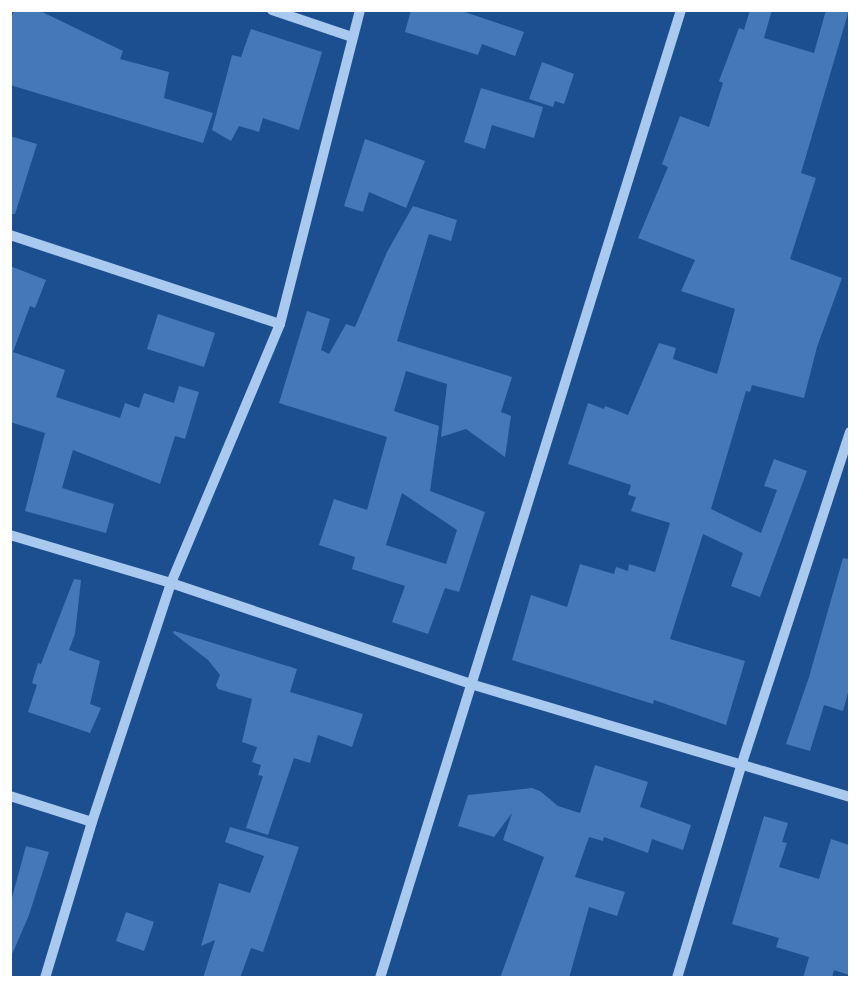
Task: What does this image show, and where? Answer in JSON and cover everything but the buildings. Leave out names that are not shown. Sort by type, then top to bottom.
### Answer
[{"type":"street","points":[[272,10],[352,37]]},
{"type":"street","points":[[45,978],[92,822],[171,583],[280,324],[360,10]]},
{"type":"street","points":[[380,978],[474,685],[681,10]]},
{"type":"street","points":[[10,235],[280,324]]},
{"type":"street","points":[[677,978],[742,763],[849,432]]},
{"type":"street","points":[[10,536],[171,583],[474,685],[742,763],[849,797]]},
{"type":"street","points":[[10,796],[92,822]]}]
